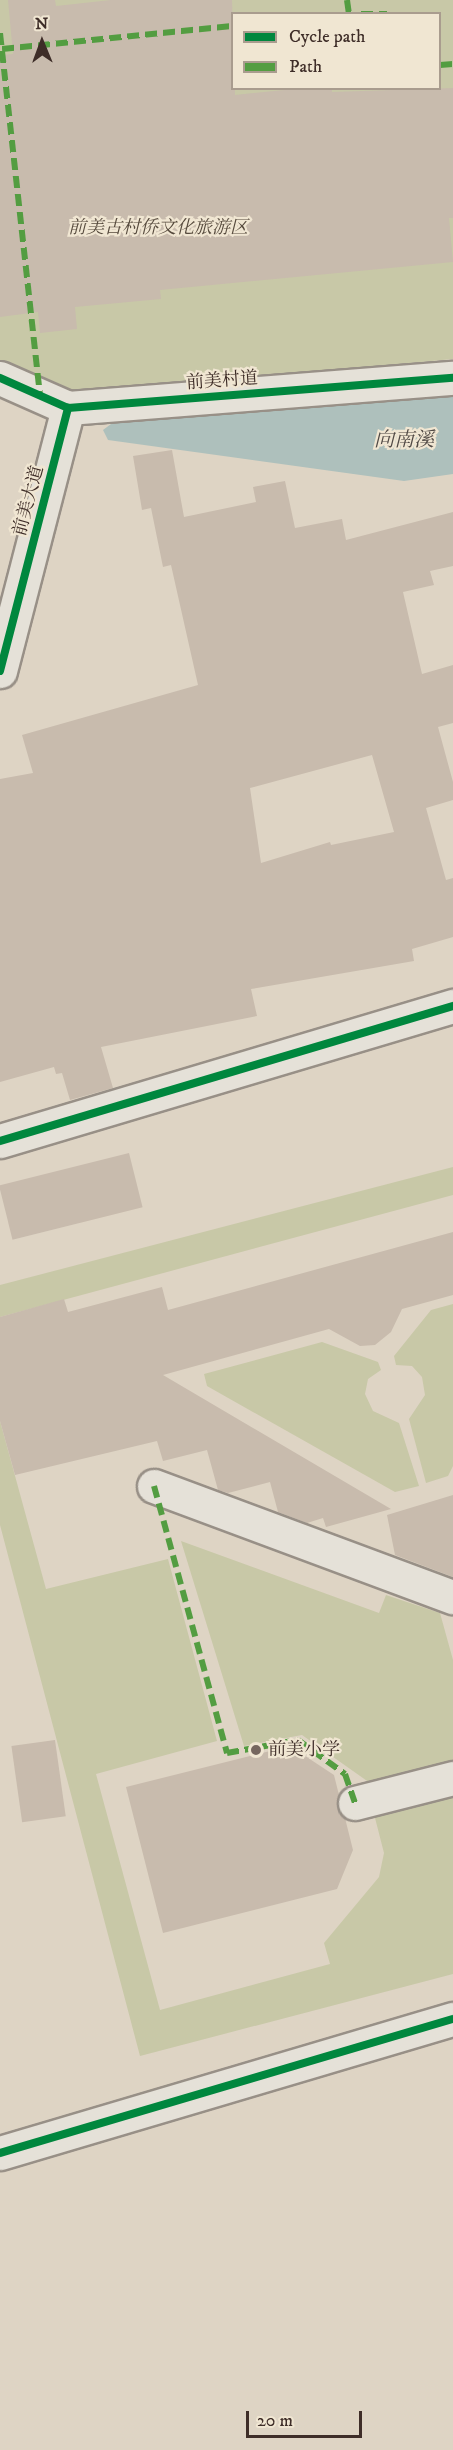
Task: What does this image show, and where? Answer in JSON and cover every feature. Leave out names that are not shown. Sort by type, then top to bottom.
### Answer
[{"type":"street","name":"前美村道","points":[[0,378],[68,408],[453,378]]},
{"type":"street","name":"前美大道","points":[[0,671],[68,408]]},
{"type":"street","points":[[0,1141],[453,1006]]},
{"type":"street","points":[[154,1486],[453,1597]]},
{"type":"street","points":[[355,1803],[453,1778]]},
{"type":"street","points":[[0,2153],[453,2019]]},
{"type":"green space","name":"前美古村侨文化旅游区","points":[[0,0],[453,0],[453,359],[71,395],[0,363]]},
{"type":"green space","points":[[453,1167],[453,1195],[0,1317],[0,1285]]},
{"type":"green space","points":[[453,1304],[453,1466],[448,1476],[426,1483],[409,1419],[425,1395],[422,1377],[412,1366],[396,1365],[394,1356],[431,1310]]},
{"type":"green space","points":[[322,1342],[378,1362],[381,1370],[368,1379],[365,1394],[373,1411],[399,1423],[419,1486],[395,1492],[207,1386],[204,1374]]},
{"type":"green space","points":[[0,1421],[46,1589],[168,1559],[217,1741],[96,1774],[160,2010],[330,1964],[324,1943],[379,1877],[384,1853],[374,1814],[453,1796],[453,1974],[140,2056],[0,1525]]},
{"type":"green space","points":[[181,1541],[379,1613],[386,1595],[440,1613],[453,1660],[453,1765],[370,1783],[302,1735],[244,1746]]},
{"type":"water","name":"向南溪","points":[[453,394],[453,474],[404,481],[108,440],[103,430],[115,421]]},
{"type":"building","name":"前美古村侨文化旅游区","points":[[8,0],[55,0],[56,6],[111,0],[232,0],[231,90],[235,90],[235,95],[284,90],[332,90],[332,92],[453,88],[453,218],[449,218],[453,262],[160,290],[161,299],[75,307],[77,329],[40,333],[38,312],[0,317],[0,55],[13,54]]},
{"type":"building","points":[[172,450],[184,517],[256,502],[253,487],[285,481],[295,528],[342,519],[346,540],[453,512],[453,566],[430,571],[434,585],[403,592],[422,674],[453,665],[453,723],[438,727],[453,782],[453,800],[426,808],[446,880],[453,878],[453,937],[412,949],[414,961],[251,989],[257,1016],[101,1047],[113,1088],[70,1100],[62,1073],[56,1074],[54,1067],[0,1082],[0,779],[33,773],[22,735],[198,685],[171,565],[163,567],[151,508],[142,510],[133,456]],"holes":[[[372,755],[394,832],[331,845],[330,842],[261,863],[250,788]]]},
{"type":"building","points":[[129,1153],[143,1207],[13,1240],[0,1185]]},
{"type":"building","points":[[453,1232],[453,1295],[402,1309],[391,1332],[375,1345],[360,1346],[329,1329],[163,1375],[391,1509],[326,1527],[323,1518],[307,1523],[278,1512],[270,1482],[228,1493],[218,1490],[207,1450],[163,1461],[157,1441],[15,1475],[0,1421],[0,1317],[64,1299],[68,1312],[162,1287],[168,1310]]},
{"type":"building","points":[[453,1495],[453,1577],[395,1555],[387,1515]]},
{"type":"building","points":[[55,1740],[66,1816],[22,1822],[11,1746]]},
{"type":"building","points":[[290,1746],[334,1775],[339,1795],[337,1808],[345,1818],[353,1850],[337,1889],[163,1933],[126,1787]]},
{"type":"marked path","points":[[347,0],[349,12]]},
{"type":"marked path","points":[[2,49],[231,26]]},
{"type":"marked path","points":[[0,33],[40,396]]},
{"type":"marked path","points":[[441,65],[453,64]]},
{"type":"marked path","points":[[154,1486],[227,1753],[298,1740],[345,1774],[355,1803]]},
{"type":"cycle path","points":[[0,378],[68,408],[453,378]]},
{"type":"cycle path","points":[[0,671],[68,408]]},
{"type":"cycle path","points":[[0,1141],[453,1006]]},
{"type":"cycle path","points":[[0,2153],[453,2019]]},
{"type":"place","name":"前美小学","points":[[256,1750]]}]
